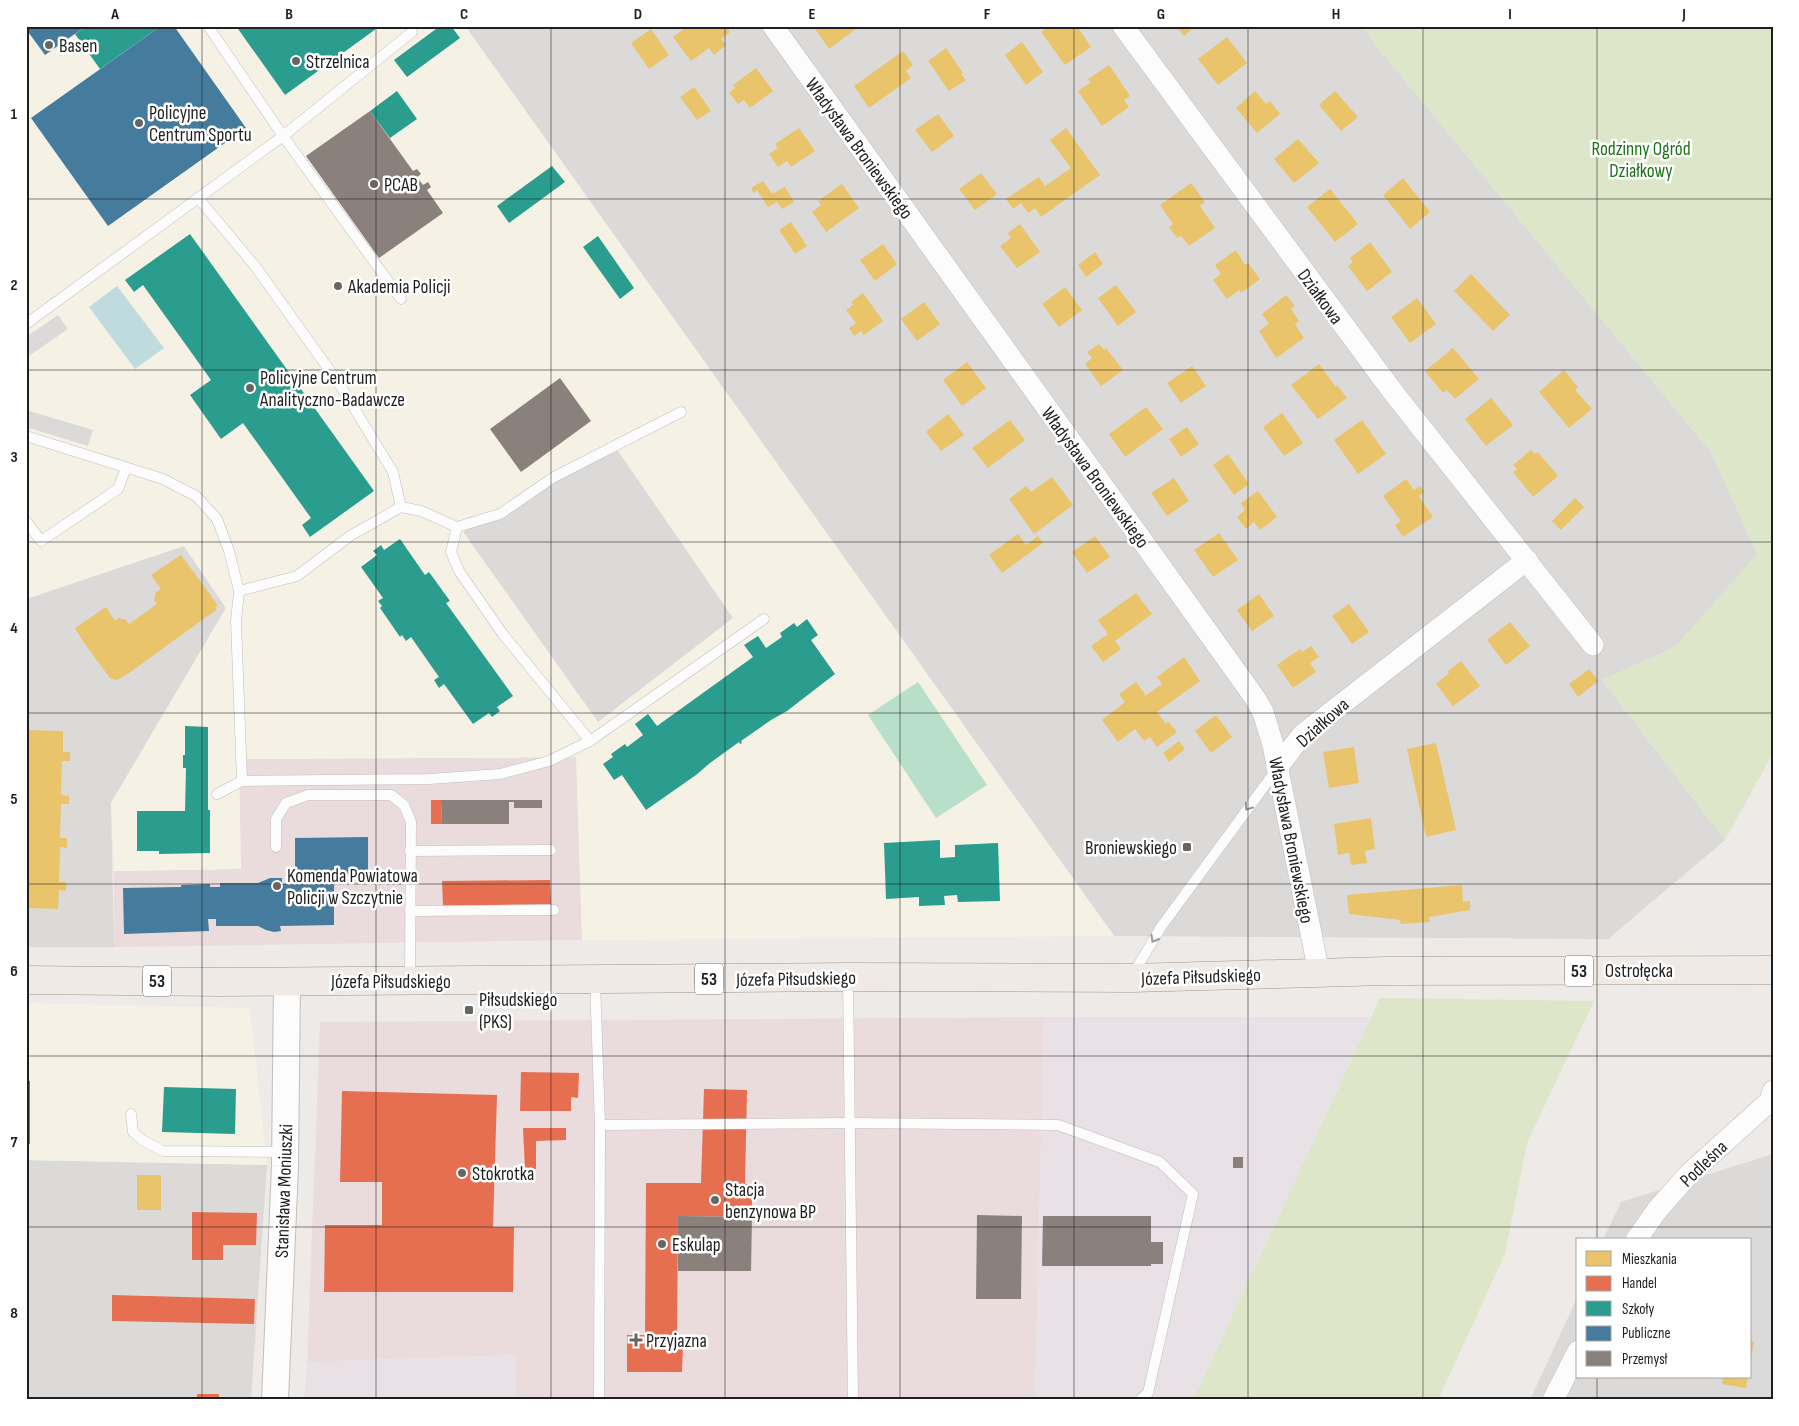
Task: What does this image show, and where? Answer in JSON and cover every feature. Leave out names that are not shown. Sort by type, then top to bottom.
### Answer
[{"type":"main road","name":"Ostrołęcka","points":[[1386,971],[1773,970]]},
{"type":"main road","name":"Józefa Piłsudskiego","points":[[26,980],[595,980],[848,977],[1131,978],[1386,971]]},
{"type":"street","name":"Władysława Broniewskiego","points":[[773,26],[1255,698],[1263,712],[1269,730],[1318,972]]},
{"type":"street","name":"Działkowa","points":[[1123,26],[1393,392],[1593,645]]},
{"type":"street","name":"Działkowa","points":[[1277,768],[1302,735],[1527,560]]},
{"type":"street","name":"Stanisława Moniuszki","points":[[275,1400],[285,1152],[287,981]]},
{"type":"street","name":"Podleśna","points":[[1637,1238],[1658,1209],[1683,1181],[1770,1101],[1773,1091]]},
{"type":"street","points":[[1553,1400],[1576,1355]]},
{"type":"lane","points":[[208,26],[283,136],[401,299]]},
{"type":"lane","points":[[26,324],[283,136],[412,32]]},
{"type":"lane","points":[[198,198],[255,266],[340,385],[393,472],[401,507]]},
{"type":"lane","points":[[239,591],[297,576],[350,536],[401,507],[421,511],[456,527],[500,514],[554,477],[681,412]]},
{"type":"lane","points":[[26,436],[163,479],[196,496],[217,519],[229,551],[239,591],[236,621],[242,781]]},
{"type":"lane","points":[[26,520],[41,541],[118,489],[126,468]]},
{"type":"lane","points":[[456,527],[451,552],[459,571],[502,633],[590,740]]},
{"type":"lane","points":[[217,794],[242,781],[429,780],[500,774],[549,761],[590,740],[764,618]]},
{"type":"lane","name":"Działkowa","points":[[1131,978],[1161,927],[1277,768]]},
{"type":"lane","points":[[276,847],[276,819],[286,803],[308,795],[390,795],[404,805],[411,822],[410,980]]},
{"type":"lane","points":[[410,851],[551,850]]},
{"type":"lane","points":[[410,911],[554,910]]},
{"type":"lane","points":[[848,977],[853,1400]]},
{"type":"lane","points":[[595,980],[600,1125],[599,1400]]},
{"type":"lane","points":[[131,1114],[133,1132],[142,1140],[163,1151],[285,1152]]},
{"type":"lane","points":[[600,1125],[851,1123],[1058,1125],[1160,1162],[1193,1194],[1148,1393],[1140,1400]]},
{"type":"shaded area","name":"Akademia Policji","points":[[26,26],[465,26],[1114,936],[582,940],[576,757],[239,759],[241,869],[114,871],[111,803],[226,608],[184,546],[26,599]]},
{"type":"shaded area","points":[[465,26],[1362,26],[1378,48],[1711,452],[1758,555],[1675,647],[1602,680],[1725,840],[1608,939],[1114,936]]},
{"type":"shaded area","points":[[58,315],[68,329],[26,358],[26,337]]},
{"type":"shaded area","points":[[26,410],[93,430],[88,446],[26,427]]},
{"type":"shaded area","points":[[614,445],[733,618],[598,722],[464,533],[468,517],[496,513]]},
{"type":"shaded area","points":[[184,546],[226,608],[111,803],[114,947],[26,947],[26,599]]},
{"type":"shaded area","points":[[577,757],[582,940],[114,947],[114,871],[241,869],[238,759]]},
{"type":"shaded area","points":[[26,1003],[250,1008],[267,1165],[26,1160]]},
{"type":"shaded area","points":[[1044,1017],[1035,1400],[516,1400],[515,1355],[307,1362],[320,1022]]},
{"type":"shaded area","points":[[1044,1017],[1371,1017],[1193,1400],[1035,1400]]},
{"type":"shaded area","points":[[1773,1154],[1773,1400],[1530,1400],[1576,1300],[1576,1378],[1752,1378],[1752,1238],[1604,1238],[1621,1202]]},
{"type":"shaded area","points":[[26,1160],[267,1165],[251,1400],[26,1400]]},
{"type":"shaded area","points":[[515,1355],[516,1400],[304,1400],[307,1362]]},
{"type":"green space","name":"Rodzinny Ogród Działkowy","points":[[1362,26],[1773,26],[1773,753],[1725,840],[1602,680],[1675,647],[1757,554],[1711,452],[1378,48]]},
{"type":"green space","points":[[918,682],[987,785],[936,818],[868,715]]},
{"type":"green space","points":[[1380,998],[1594,1001],[1527,1143],[1505,1254],[1438,1400],[1193,1400]]},
{"type":"water","points":[[117,286],[164,348],[135,369],[89,307]]},
{"type":"building: Mieszkania","points":[[688,26],[726,26],[730,32],[721,39],[726,45],[714,55],[709,48],[691,61],[673,37]]},
{"type":"building: Mieszkania","points":[[813,26],[860,26],[829,49]]},
{"type":"building: Mieszkania","points":[[1049,26],[1077,26],[1091,47],[1065,65],[1041,32]]},
{"type":"building: Mieszkania","points":[[1176,26],[1196,26],[1184,36]]},
{"type":"building: Mieszkania","points":[[651,29],[669,55],[649,69],[631,43]]},
{"type":"building: Mieszkania","points":[[1227,37],[1247,63],[1218,85],[1198,59]]},
{"type":"building: Mieszkania","points":[[1022,42],[1043,72],[1026,85],[1005,55]]},
{"type":"building: Mieszkania","points":[[946,48],[966,80],[949,91],[928,61]]},
{"type":"building: Mieszkania","points":[[903,51],[913,65],[906,71],[911,78],[869,108],[854,86]]},
{"type":"building: Mieszkania","points":[[1109,65],[1130,96],[1124,100],[1129,107],[1102,126],[1078,91],[1091,82],[1088,79]]},
{"type":"building: Mieszkania","points":[[756,68],[773,91],[750,108],[744,100],[738,104],[729,93],[735,88],[733,85]]},
{"type":"building: Mieszkania","points":[[694,87],[711,111],[697,120],[680,97]]},
{"type":"building: Mieszkania","points":[[1255,91],[1266,104],[1270,101],[1280,114],[1257,133],[1236,108]]},
{"type":"building: Mieszkania","points":[[1335,91],[1358,117],[1341,131],[1319,105]]},
{"type":"building: Mieszkania","points":[[938,114],[954,136],[932,152],[915,130]]},
{"type":"building: Mieszkania","points":[[799,128],[815,151],[791,167],[787,161],[778,167],[769,154],[778,148],[775,144]]},
{"type":"building: Mieszkania","points":[[1066,128],[1100,175],[1041,217],[1035,208],[1028,213],[1021,203],[1013,209],[1006,199],[1039,177],[1045,186],[1071,168],[1050,140]]},
{"type":"building: Mieszkania","points":[[1298,139],[1319,163],[1294,183],[1274,159]]},
{"type":"building: Mieszkania","points":[[981,173],[997,194],[975,210],[959,189]]},
{"type":"building: Mieszkania","points":[[1403,178],[1430,212],[1410,229],[1383,195]]},
{"type":"building: Mieszkania","points":[[763,181],[772,194],[785,187],[794,202],[782,209],[777,202],[768,207],[757,190],[754,193],[751,188]]},
{"type":"building: Mieszkania","points":[[1191,183],[1205,202],[1200,206],[1215,228],[1189,246],[1181,236],[1177,238],[1169,227],[1173,224],[1160,205]]},
{"type":"building: Mieszkania","points":[[842,184],[859,208],[826,232],[812,212],[821,205],[818,201]]},
{"type":"building: Mieszkania","points":[[1330,189],[1358,224],[1335,242],[1307,207]]},
{"type":"building: Mieszkania","points":[[791,222],[807,246],[795,254],[779,230]]},
{"type":"building: Mieszkania","points":[[1020,224],[1040,252],[1017,268],[1000,246],[1011,238],[1008,233]]},
{"type":"building: Mieszkania","points":[[1370,242],[1392,272],[1367,291],[1348,266],[1353,262],[1350,258]]},
{"type":"building: Mieszkania","points":[[883,244],[897,264],[875,281],[860,260]]},
{"type":"building: Mieszkania","points":[[1236,250],[1245,265],[1248,263],[1260,279],[1241,293],[1239,290],[1227,299],[1213,280],[1221,274],[1215,265]]},
{"type":"building: Mieszkania","points":[[1095,252],[1103,264],[1086,277],[1078,265]]},
{"type":"building: Mieszkania","points":[[1471,274],[1510,315],[1493,331],[1454,291]]},
{"type":"building: Mieszkania","points":[[1116,285],[1136,312],[1118,326],[1098,298]]},
{"type":"building: Mieszkania","points":[[1065,287],[1082,310],[1059,327],[1042,304]]},
{"type":"building: Mieszkania","points":[[863,293],[883,321],[864,335],[861,331],[854,336],[849,328],[856,323],[846,310],[853,305],[851,302]]},
{"type":"building: Mieszkania","points":[[1286,295],[1295,306],[1291,309],[1299,321],[1295,324],[1304,338],[1276,358],[1259,331],[1269,324],[1262,314]]},
{"type":"building: Mieszkania","points":[[1417,298],[1436,324],[1410,343],[1391,317]]},
{"type":"building: Mieszkania","points":[[924,302],[940,324],[917,341],[901,319]]},
{"type":"building: Mieszkania","points":[[1099,344],[1104,350],[1106,348],[1123,370],[1101,386],[1085,364],[1092,358],[1087,352]]},
{"type":"building: Mieszkania","points":[[1453,348],[1479,379],[1455,399],[1447,390],[1443,393],[1425,371]]},
{"type":"building: Mieszkania","points":[[967,362],[986,388],[962,406],[943,380]]},
{"type":"building: Mieszkania","points":[[1319,364],[1347,398],[1318,419],[1291,385]]},
{"type":"building: Mieszkania","points":[[1192,366],[1206,386],[1181,403],[1167,383]]},
{"type":"building: Mieszkania","points":[[1564,370],[1578,387],[1575,390],[1592,409],[1569,428],[1539,392]]},
{"type":"building: Mieszkania","points":[[1491,398],[1513,425],[1486,446],[1465,419]]},
{"type":"building: Mieszkania","points":[[1146,407],[1163,429],[1125,457],[1109,434]]},
{"type":"building: Mieszkania","points":[[1282,413],[1303,443],[1284,456],[1263,427]]},
{"type":"building: Mieszkania","points":[[948,414],[964,435],[941,451],[926,432]]},
{"type":"building: Mieszkania","points":[[1010,420],[1025,440],[988,468],[972,448]]},
{"type":"building: Mieszkania","points":[[1362,420],[1386,454],[1358,474],[1334,440]]},
{"type":"building: Mieszkania","points":[[1187,427],[1199,444],[1181,457],[1169,439]]},
{"type":"building: Mieszkania","points":[[1531,450],[1535,454],[1538,452],[1558,476],[1533,497],[1513,472],[1517,469],[1513,465]]},
{"type":"building: Mieszkania","points":[[1228,454],[1249,484],[1234,495],[1213,465]]},
{"type":"building: Mieszkania","points":[[1052,477],[1073,505],[1034,534],[1009,499],[1026,486],[1031,492]]},
{"type":"building: Mieszkania","points":[[1174,478],[1189,501],[1167,516],[1151,493]]},
{"type":"building: Mieszkania","points":[[1406,479],[1414,490],[1420,486],[1424,492],[1419,496],[1433,517],[1403,537],[1395,525],[1401,521],[1383,496]]},
{"type":"building: Mieszkania","points":[[1258,491],[1277,517],[1260,530],[1254,522],[1246,529],[1237,517],[1245,510],[1241,503]]},
{"type":"building: Mieszkania","points":[[1575,498],[1584,507],[1561,530],[1552,521]]},
{"type":"building: Mieszkania","points":[[1219,533],[1238,560],[1213,577],[1194,550]]},
{"type":"building: Mieszkania","points":[[1018,534],[1026,545],[1038,536],[1043,543],[1002,573],[989,555]]},
{"type":"building: Mieszkania","points":[[1095,536],[1110,557],[1087,573],[1072,552]]},
{"type":"building: Mieszkania","points":[[181,555],[217,604],[216,610],[129,673],[117,680],[110,678],[75,628],[106,607],[115,621],[119,618],[126,620],[129,624],[157,604],[154,600],[156,592],[161,589],[151,575]]},
{"type":"building: Mieszkania","points":[[1136,593],[1152,614],[1115,641],[1121,649],[1103,662],[1091,646],[1108,634],[1098,620]]},
{"type":"building: Mieszkania","points":[[1259,594],[1274,616],[1252,631],[1237,610]]},
{"type":"building: Mieszkania","points":[[1349,604],[1369,632],[1352,644],[1332,616]]},
{"type":"building: Mieszkania","points":[[1510,622],[1530,646],[1506,665],[1487,640]]},
{"type":"building: Mieszkania","points":[[1311,646],[1319,657],[1310,663],[1316,672],[1293,688],[1277,665],[1300,649],[1302,652]]},
{"type":"building: Mieszkania","points":[[1184,657],[1200,681],[1157,712],[1166,724],[1169,722],[1177,732],[1157,747],[1150,737],[1144,741],[1135,729],[1118,742],[1102,720],[1125,702],[1119,694],[1136,682],[1145,696],[1162,684],[1157,677]]},
{"type":"building: Mieszkania","points":[[1461,661],[1480,686],[1453,706],[1436,684]]},
{"type":"building: Mieszkania","points":[[1589,669],[1598,681],[1578,697],[1569,684]]},
{"type":"building: Mieszkania","points":[[1216,715],[1232,737],[1211,753],[1195,731]]},
{"type":"building: Mieszkania","points":[[26,730],[63,731],[63,752],[70,752],[70,761],[62,761],[61,795],[69,796],[69,804],[61,804],[60,838],[67,838],[67,848],[60,847],[59,882],[66,882],[66,891],[59,890],[58,909],[26,908]]},
{"type":"building: Mieszkania","points":[[1179,741],[1185,749],[1169,762],[1163,753]]},
{"type":"building: Mieszkania","points":[[1436,743],[1456,830],[1426,837],[1407,749]]},
{"type":"building: Mieszkania","points":[[1354,747],[1359,783],[1329,788],[1323,752]]},
{"type":"building: Mieszkania","points":[[1371,818],[1375,849],[1365,851],[1367,863],[1351,865],[1349,853],[1338,855],[1334,824]]},
{"type":"building: Mieszkania","points":[[1462,885],[1463,902],[1470,901],[1470,910],[1429,917],[1430,922],[1401,924],[1400,920],[1349,914],[1347,895]]},
{"type":"building: Mieszkania","points":[[137,1175],[161,1175],[161,1210],[137,1210]]},
{"type":"building: Mieszkania","points":[[1723,1378],[1748,1378],[1746,1388],[1722,1384]]},
{"type":"building: Handel","points":[[431,800],[441,800],[442,824],[431,824]]},
{"type":"building: Handel","points":[[550,880],[551,904],[443,906],[442,881]]},
{"type":"building: Handel","points":[[521,1072],[579,1073],[578,1098],[571,1097],[571,1111],[520,1111]]},
{"type":"building: Handel","points":[[704,1089],[747,1090],[745,1184],[752,1184],[752,1217],[678,1216],[677,1345],[683,1345],[682,1372],[627,1372],[627,1335],[645,1335],[646,1183],[701,1183]]},
{"type":"building: Handel","points":[[342,1091],[497,1095],[493,1227],[514,1227],[513,1292],[324,1292],[325,1225],[382,1225],[382,1182],[340,1182]]},
{"type":"building: Handel","points":[[523,1128],[566,1128],[566,1140],[536,1141],[536,1169],[525,1169]]},
{"type":"building: Handel","points":[[192,1212],[257,1213],[256,1245],[223,1245],[223,1260],[192,1260]]},
{"type":"building: Handel","points":[[112,1295],[255,1299],[254,1324],[112,1321]]},
{"type":"building: Handel","points":[[197,1394],[219,1394],[219,1400],[197,1400]]},
{"type":"building: Szkoły","points":[[86,26],[161,26],[100,69],[75,34]]},
{"type":"building: Szkoły","name":"Strzelnica","points":[[236,26],[380,26],[285,95]]},
{"type":"building: Szkoły","points":[[440,26],[451,26],[460,38],[407,77],[394,60]]},
{"type":"building: Szkoły","points":[[397,91],[417,119],[390,138],[370,111]]},
{"type":"building: Szkoły","points":[[552,166],[565,182],[509,223],[497,206]]},
{"type":"building: Szkoły","name":"Policyjne Centrum Analityczno-Badawcze","points":[[190,234],[374,491],[310,537],[302,525],[311,518],[243,423],[221,439],[190,395],[211,380],[143,285],[134,292],[125,280]]},
{"type":"building: Szkoły","points":[[598,236],[634,288],[620,299],[583,247]]},
{"type":"building: Szkoły","points":[[400,539],[425,575],[429,572],[450,601],[446,603],[513,696],[497,707],[500,711],[492,717],[489,713],[473,724],[444,684],[439,688],[434,680],[439,677],[411,637],[406,641],[402,635],[400,637],[380,608],[382,606],[378,601],[383,598],[361,567],[377,555],[373,551],[381,545],[384,550]]},
{"type":"building: Szkoły","points":[[807,619],[818,635],[811,640],[835,674],[787,711],[741,741],[742,743],[740,744],[739,742],[646,810],[622,775],[614,780],[603,764],[613,757],[611,754],[625,744],[627,747],[643,735],[635,724],[648,714],[657,726],[753,657],[744,645],[758,636],[766,648],[782,637],[780,633],[794,623],[797,627]]},
{"type":"building: Szkoły","points":[[185,726],[208,727],[210,853],[159,854],[159,851],[137,851],[137,811],[185,811],[186,768],[183,768],[183,755],[185,755]]},
{"type":"building: Szkoły","points":[[940,840],[940,858],[955,857],[955,845],[998,843],[1000,901],[958,902],[957,895],[944,896],[945,905],[919,906],[919,897],[886,899],[884,843]]},
{"type":"building: Szkoły","points":[[26,1081],[30,1081],[30,1144],[26,1144]]},
{"type":"building: Szkoły","points":[[164,1087],[236,1089],[235,1134],[162,1132]]},
{"type":"building: Publiczne","name":"Basen","points":[[26,26],[86,26],[45,55],[26,29]]},
{"type":"building: Publiczne","name":"Policyjne Centrum Sportu","points":[[161,26],[174,26],[246,128],[108,226],[31,118]]},
{"type":"building: Publiczne","name":"Komenda Powiatowa Policji w Szczytnie","points":[[368,837],[368,875],[338,875],[334,886],[334,925],[280,926],[281,931],[274,932],[258,926],[216,926],[216,919],[208,919],[209,931],[124,934],[123,888],[181,887],[181,885],[210,884],[210,887],[220,887],[220,883],[258,883],[270,878],[282,878],[282,884],[295,884],[295,838]]},
{"type":"building: Przemysł","name":"PCAB","points":[[370,111],[413,171],[417,169],[421,174],[417,177],[423,185],[428,182],[431,187],[427,190],[443,213],[379,258],[306,156]]},
{"type":"building: Przemysł","points":[[560,378],[591,421],[521,472],[490,429]]},
{"type":"building: Przemysł","points":[[441,800],[542,800],[542,808],[514,808],[514,802],[509,802],[509,824],[442,824]]},
{"type":"building: Przemysł","points":[[1233,1157],[1243,1157],[1243,1168],[1233,1168]]},
{"type":"building: Przemysł","points":[[977,1215],[1022,1216],[1021,1299],[976,1299]]},
{"type":"building: Przemysł","points":[[678,1216],[752,1217],[751,1271],[678,1271]]},
{"type":"building: Przemysł","points":[[1043,1216],[1151,1216],[1151,1242],[1163,1242],[1163,1264],[1151,1264],[1151,1266],[1042,1266]]},
{"type":"place","name":"Basen","points":[[49,45]]},
{"type":"place","name":"Strzelnica","points":[[296,61]]},
{"type":"place","name":"Policyjne Centrum Sportu","points":[[139,123]]},
{"type":"place","name":"PCAB","points":[[374,184]]},
{"type":"place","name":"Akademia Policji","points":[[338,286]]},
{"type":"place","name":"Policyjne Centrum Analityczno-Badawcze","points":[[250,388]]},
{"type":"place","name":"Broniewskiego","points":[[1187,847]]},
{"type":"place","name":"Komenda Powiatowa Policji w Szczytnie","points":[[277,886]]},
{"type":"place","name":"Piłsudskiego (PKS)","points":[[469,1010]]},
{"type":"place","name":"Stokrotka","points":[[462,1173]]},
{"type":"place","name":"Stacja benzynowa BP","points":[[715,1200]]},
{"type":"place","name":"Eskulap","points":[[662,1244]]},
{"type":"place","name":"Przyjazna","points":[[636,1340]]}]
